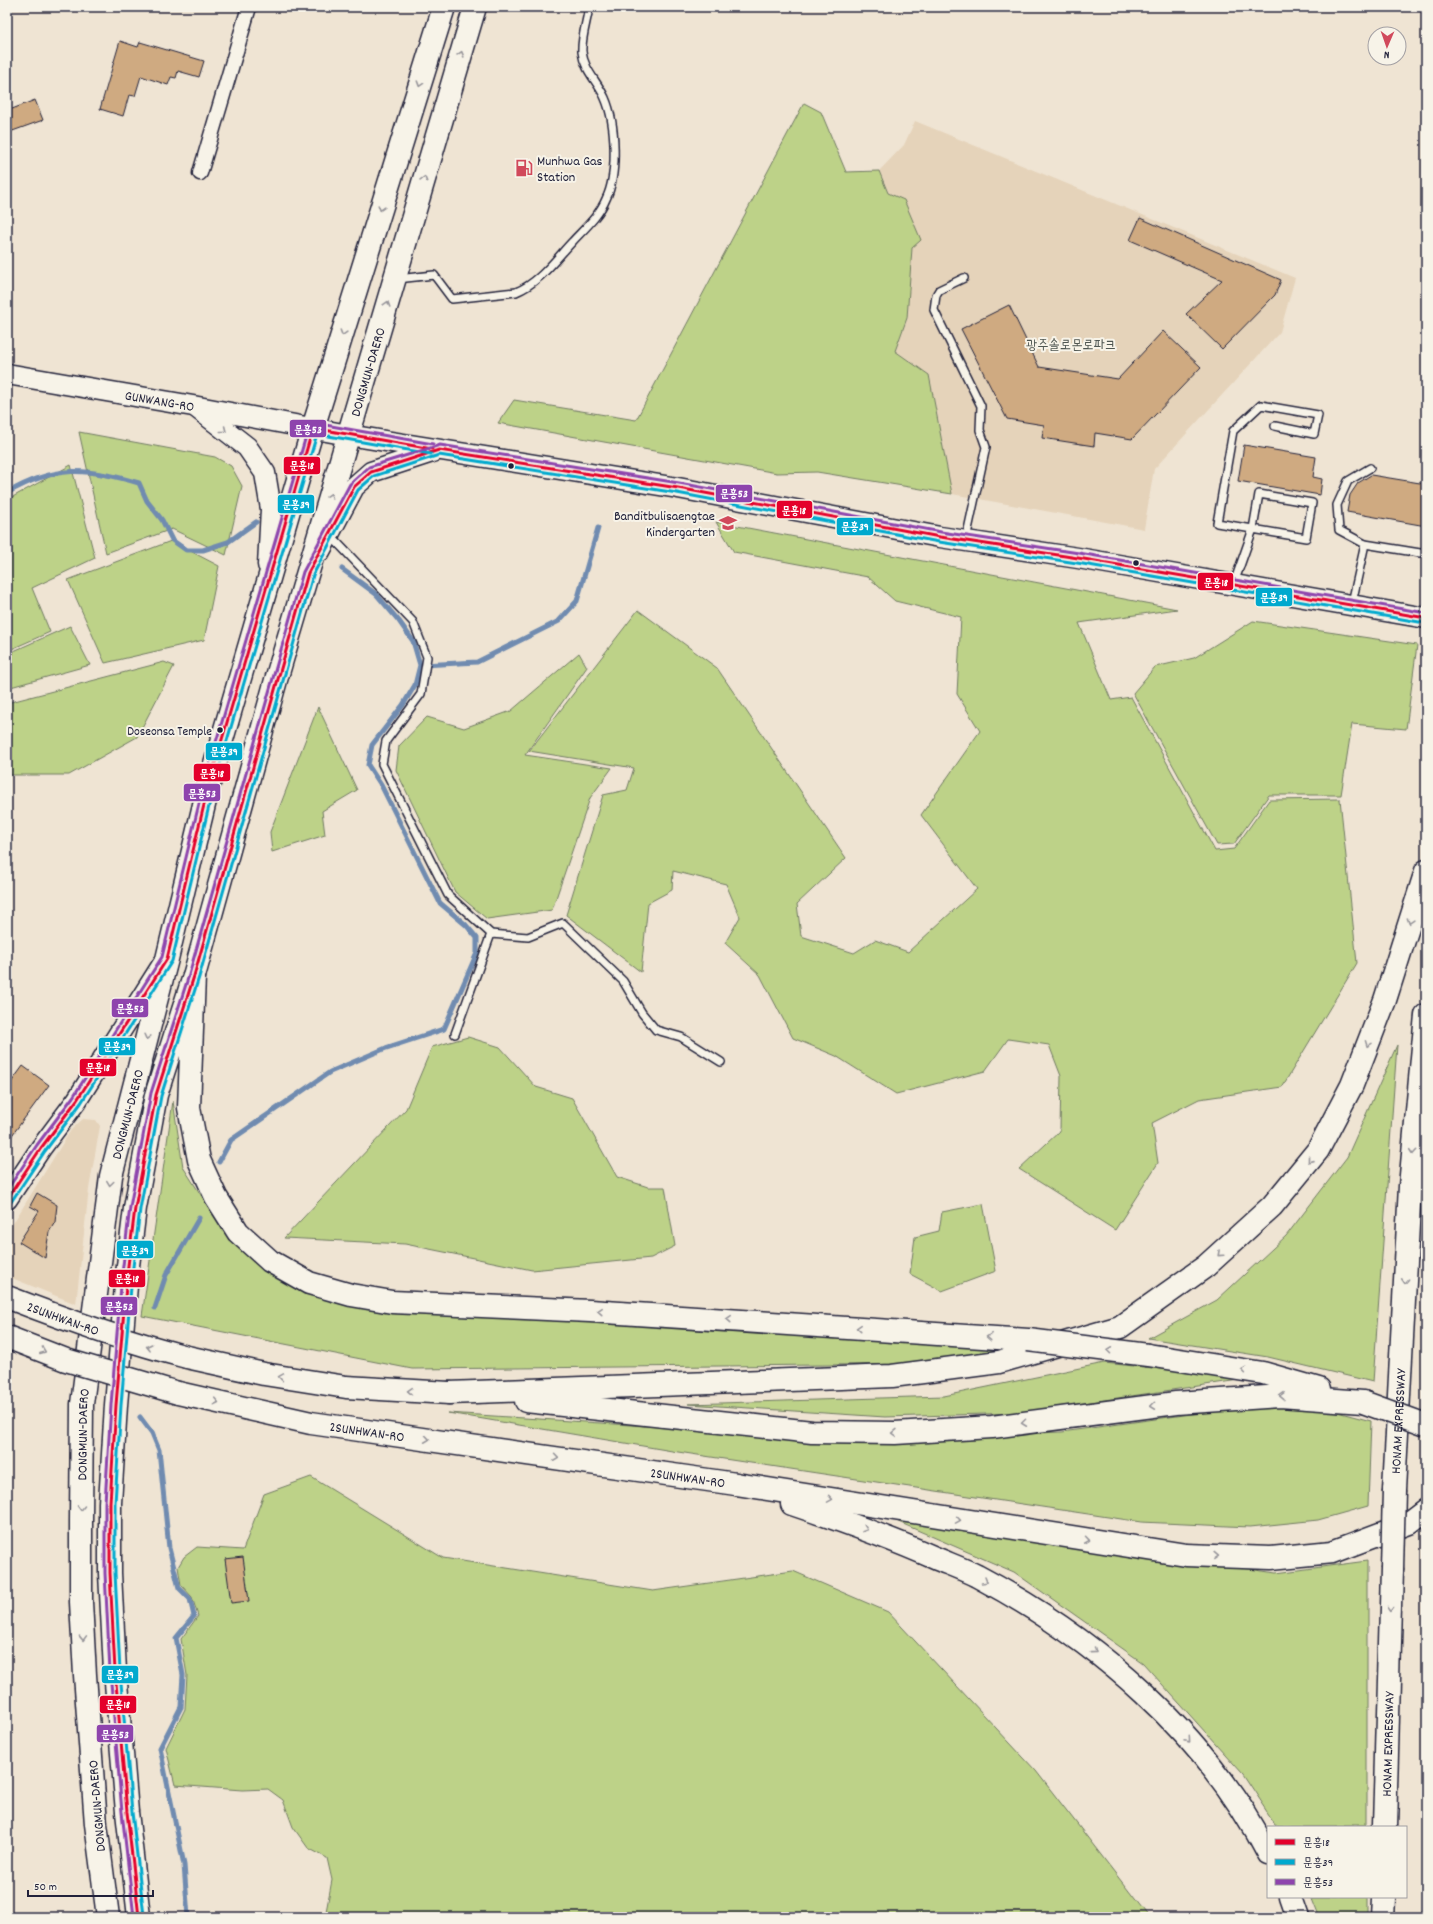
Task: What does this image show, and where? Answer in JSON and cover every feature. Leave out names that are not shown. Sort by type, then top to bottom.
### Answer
[{"type":"main road","name":"DONGMUN-DAERO","points":[[108,1917],[96,1824],[83,1645],[81,1520],[82,1404],[111,1176],[167,959],[209,784],[313,428],[444,7]]},
{"type":"main road","name":"DONGMUN-DAERO","points":[[139,1917],[127,1812],[117,1694],[111,1588],[110,1503],[115,1412],[127,1274],[135,1208],[156,1095],[194,976],[348,435],[475,7]]},
{"type":"main road","name":"GUNWANG-RO","points":[[7,374],[194,406],[348,435],[678,488],[966,541],[1078,558],[1426,618]]},
{"type":"main road","points":[[194,406],[247,448],[265,473],[271,509],[268,580]]},
{"type":"main road","points":[[308,574],[354,487],[371,472],[439,450]]},
{"type":"main road","points":[[449,1393],[892,1376],[999,1362],[1120,1327],[1212,1261],[1272,1206],[1318,1150],[1355,1078],[1385,1000],[1426,871]]},
{"type":"main road","name":"DONGMUN-DAERO","points":[[7,1199],[77,1100],[167,959]]},
{"type":"main road","points":[[194,976],[190,1108],[199,1160],[216,1197],[238,1232],[270,1261],[308,1282],[351,1295],[392,1302],[613,1312],[1028,1340],[1148,1355],[1263,1373],[1363,1402],[1426,1425]]},
{"type":"main road","name":"HONAM EXPRESSWAY","points":[[1385,1826],[1394,1490],[1410,1186],[1426,1015]]},
{"type":"main road","name":"2SUNHWAN-RO","points":[[7,1298],[75,1324],[142,1345],[187,1357],[264,1374],[346,1387],[449,1393]]},
{"type":"main road","name":"2SUNHWAN-RO","points":[[7,1337],[66,1360],[178,1393],[311,1423],[736,1484]]},
{"type":"main road","points":[[449,1393],[812,1432],[895,1433],[992,1427],[1176,1403],[1273,1396],[1363,1402]]},
{"type":"main road","points":[[736,1484],[1186,1554],[1271,1558],[1332,1552],[1409,1523],[1426,1510]]},
{"type":"main road","points":[[736,1484],[882,1535],[976,1576],[1047,1616],[1115,1668],[1166,1715],[1210,1765],[1253,1825],[1267,1852]]},
{"type":"main road","points":[[1290,1898],[1297,1917]]},
{"type":"main road","points":[[1382,1917],[1383,1898]]},
{"type":"street","points":[[200,173],[249,7]]},
{"type":"lane","points":[[394,279],[434,275],[452,299],[516,292],[525,288],[542,274],[602,208],[612,179],[614,146],[613,132],[606,99],[586,66],[582,51],[589,7]]},
{"type":"lane","points":[[964,278],[939,290],[934,302],[934,310],[981,406],[980,430],[986,447],[966,541]]},
{"type":"lane","points":[[1233,585],[1253,529],[1258,494],[1312,503],[1306,538],[1253,529],[1217,523],[1233,431],[1261,405],[1318,415],[1314,434],[1275,426]]},
{"type":"lane","points":[[1370,468],[1348,481],[1337,505],[1339,530],[1365,544],[1420,553]]},
{"type":"lane","points":[[329,534],[413,622],[427,657],[420,694],[386,741],[382,764],[448,895],[491,934],[528,938],[563,923],[623,981],[642,1013],[656,1030],[681,1037],[721,1062]]},
{"type":"lane","points":[[1351,605],[1365,544]]},
{"type":"lane","points":[[455,1034],[491,934]]},
{"type":"shaded area","name":"광주솔로몬로파크","points":[[915,121],[1295,278],[1280,332],[1154,469],[1144,529],[952,494],[929,375],[895,351],[907,318],[912,248],[904,200],[888,193],[879,171],[904,145]]},
{"type":"shaded area","points":[[83,1119],[96,1120],[100,1126],[89,1189],[76,1304],[7,1276],[7,1233],[71,1130]]},
{"type":"green space","points":[[804,103],[821,112],[846,172],[879,171],[888,193],[904,200],[921,240],[912,248],[907,318],[895,351],[929,375],[952,494],[817,472],[777,473],[498,423],[514,400],[636,420]]},
{"type":"green space","points":[[79,432],[215,457],[231,466],[242,486],[226,555],[172,529],[106,553]]},
{"type":"green space","points":[[71,465],[95,558],[32,588],[50,632],[7,651],[7,500]]},
{"type":"green space","points":[[716,522],[1177,609],[1079,623],[1111,700],[1131,697],[1215,851],[1234,849],[1269,800],[1340,799],[1357,963],[1282,1087],[1199,1099],[1152,1123],[1158,1163],[1115,1230],[1019,1169],[1060,1131],[1061,1076],[1049,1045],[1008,1039],[985,1071],[896,1094],[836,1056],[793,1038],[760,975],[725,943],[740,917],[726,884],[673,871],[672,890],[648,903],[641,972],[566,915],[603,795],[627,790],[634,768],[529,751],[638,610],[717,668],[846,858],[797,904],[801,936],[854,953],[875,940],[908,952],[977,889],[921,815],[980,731],[957,694],[961,617],[895,601],[868,577],[734,552]]},
{"type":"green space","points":[[171,541],[219,566],[204,640],[105,663],[68,580]]},
{"type":"green space","points":[[1253,621],[1417,645],[1406,729],[1352,724],[1341,795],[1269,795],[1234,844],[1217,845],[1133,693],[1155,667],[1194,658]]},
{"type":"green space","points":[[70,626],[90,665],[7,688],[7,654]]},
{"type":"green space","points":[[579,653],[587,667],[525,755],[612,768],[590,798],[552,910],[487,919],[455,892],[396,770],[399,746],[427,717],[464,728],[511,711]]},
{"type":"green space","points":[[164,662],[174,666],[137,737],[69,775],[7,775],[7,703]]},
{"type":"green space","points":[[318,707],[357,790],[322,811],[325,835],[272,852],[270,832]]},
{"type":"green space","points":[[468,1037],[500,1047],[536,1087],[572,1098],[617,1177],[648,1187],[665,1187],[675,1246],[651,1258],[532,1270],[405,1244],[284,1238],[406,1109],[432,1047]]},
{"type":"green space","points":[[1397,1045],[1373,1382],[1268,1357],[1148,1338],[1217,1300],[1286,1236],[1347,1157]]},
{"type":"green space","points":[[173,1101],[183,1167],[228,1237],[304,1285],[1004,1349],[928,1364],[412,1369],[142,1316]]},
{"type":"green space","points":[[983,1204],[996,1271],[942,1291],[910,1274],[915,1237],[939,1231],[942,1212]]},
{"type":"green space","points":[[1104,1363],[1252,1378],[1017,1413],[885,1417],[688,1404],[944,1396]]},
{"type":"green space","points":[[1263,1404],[1307,1404],[1371,1421],[1368,1506],[1318,1520],[1250,1527],[1141,1522],[678,1452],[448,1413],[858,1440],[1062,1432]]},
{"type":"green space","points":[[311,1477],[443,1558],[653,1591],[793,1571],[888,1612],[1036,1771],[1149,1917],[325,1917],[332,1880],[327,1858],[308,1848],[293,1827],[283,1800],[268,1789],[242,1790],[175,1785],[166,1748],[185,1709],[187,1675],[181,1639],[198,1616],[192,1597],[181,1585],[178,1567],[184,1557],[197,1547],[243,1550],[264,1494]]},
{"type":"green space","points":[[887,1517],[1276,1573],[1367,1561],[1367,1826],[1277,1826],[1243,1774],[1143,1663],[1014,1572]]},
{"type":"green space","points":[[1312,1898],[1367,1898],[1367,1917],[1320,1917]]},
{"type":"building","points":[[120,41],[138,47],[140,42],[204,61],[199,77],[178,71],[176,78],[171,77],[168,85],[141,76],[135,96],[129,95],[123,116],[100,109]]},
{"type":"building","points":[[35,100],[43,120],[7,133],[7,111]]},
{"type":"building","points":[[1140,218],[1281,280],[1275,295],[1222,349],[1186,314],[1222,280],[1130,240]]},
{"type":"building","points":[[1009,305],[1039,367],[1118,379],[1163,331],[1201,367],[1132,439],[1095,433],[1094,446],[1042,438],[1044,425],[1007,419],[961,329]]},
{"type":"building","points":[[1244,445],[1316,457],[1313,477],[1322,479],[1320,495],[1238,481]]},
{"type":"building","points":[[1371,475],[1426,484],[1426,526],[1347,512],[1350,495],[1358,483]]},
{"type":"building","points":[[23,1066],[49,1085],[7,1142],[7,1088]]},
{"type":"building","points":[[37,1193],[57,1205],[55,1222],[49,1232],[45,1258],[19,1242],[39,1211],[30,1206]]},
{"type":"building","points":[[243,1557],[249,1601],[231,1603],[225,1559]]},
{"type":"waterway","points":[[7,493],[40,477],[56,473],[87,472],[103,474],[139,483],[147,501],[162,520],[172,540],[186,550],[203,550],[228,542],[256,522]]},
{"type":"waterway","points":[[423,665],[477,662],[559,621],[577,601],[598,528]]},
{"type":"waterway","points":[[219,1162],[231,1140],[330,1072],[386,1048],[444,1029],[477,953],[477,938],[466,925],[440,903],[381,785],[368,765],[372,745],[403,705],[415,685],[420,665],[413,641],[399,621],[376,594],[342,569]]},
{"type":"waterway","points":[[155,1308],[166,1275],[199,1218]]},
{"type":"waterway","points":[[140,1417],[152,1433],[159,1450],[169,1548],[179,1588],[190,1599],[194,1616],[176,1638],[183,1675],[181,1707],[160,1748],[184,1865],[188,1917]]},
{"type":"transit line","name":"문흥53","points":[[7,1190],[37,1145],[73,1097],[162,957],[204,783],[309,426],[314,423],[433,444]]},
{"type":"transit line","name":"문흥18","points":[[7,1199],[41,1148],[77,1100],[167,959],[209,784],[313,428],[432,449]]},
{"type":"transit line","name":"문흥39","points":[[11,1202],[45,1151],[81,1103],[172,961],[214,785],[317,434],[431,454]]},
{"type":"transit line","name":"문흥53","points":[[134,1917],[122,1812],[110,1671],[105,1573],[105,1503],[111,1405],[122,1274],[130,1207],[151,1093],[189,975],[303,572],[350,484],[369,467],[440,445],[679,483],[941,532],[1079,553],[1426,613]]},
{"type":"transit line","name":"문흥18","points":[[139,1917],[127,1812],[115,1671],[110,1573],[110,1503],[116,1405],[127,1274],[135,1208],[156,1095],[194,976],[308,573],[354,487],[371,472],[439,450],[678,488],[940,537],[1078,558],[1426,618]]},
{"type":"transit line","name":"문흥39","points":[[144,1916],[132,1812],[120,1671],[115,1573],[115,1503],[121,1405],[132,1275],[140,1209],[161,1096],[199,977],[313,575],[358,490],[374,476],[439,455],[677,493],[939,542],[1077,563],[1425,623]]},
{"type":"place","name":"Munhwa Gas Station","points":[[524,168]]},
{"type":"place","name":"Banditbulisaengtae Kindergarten","points":[[728,523]]},
{"type":"place","name":"Doseonsa Temple","points":[[220,730]]}]
